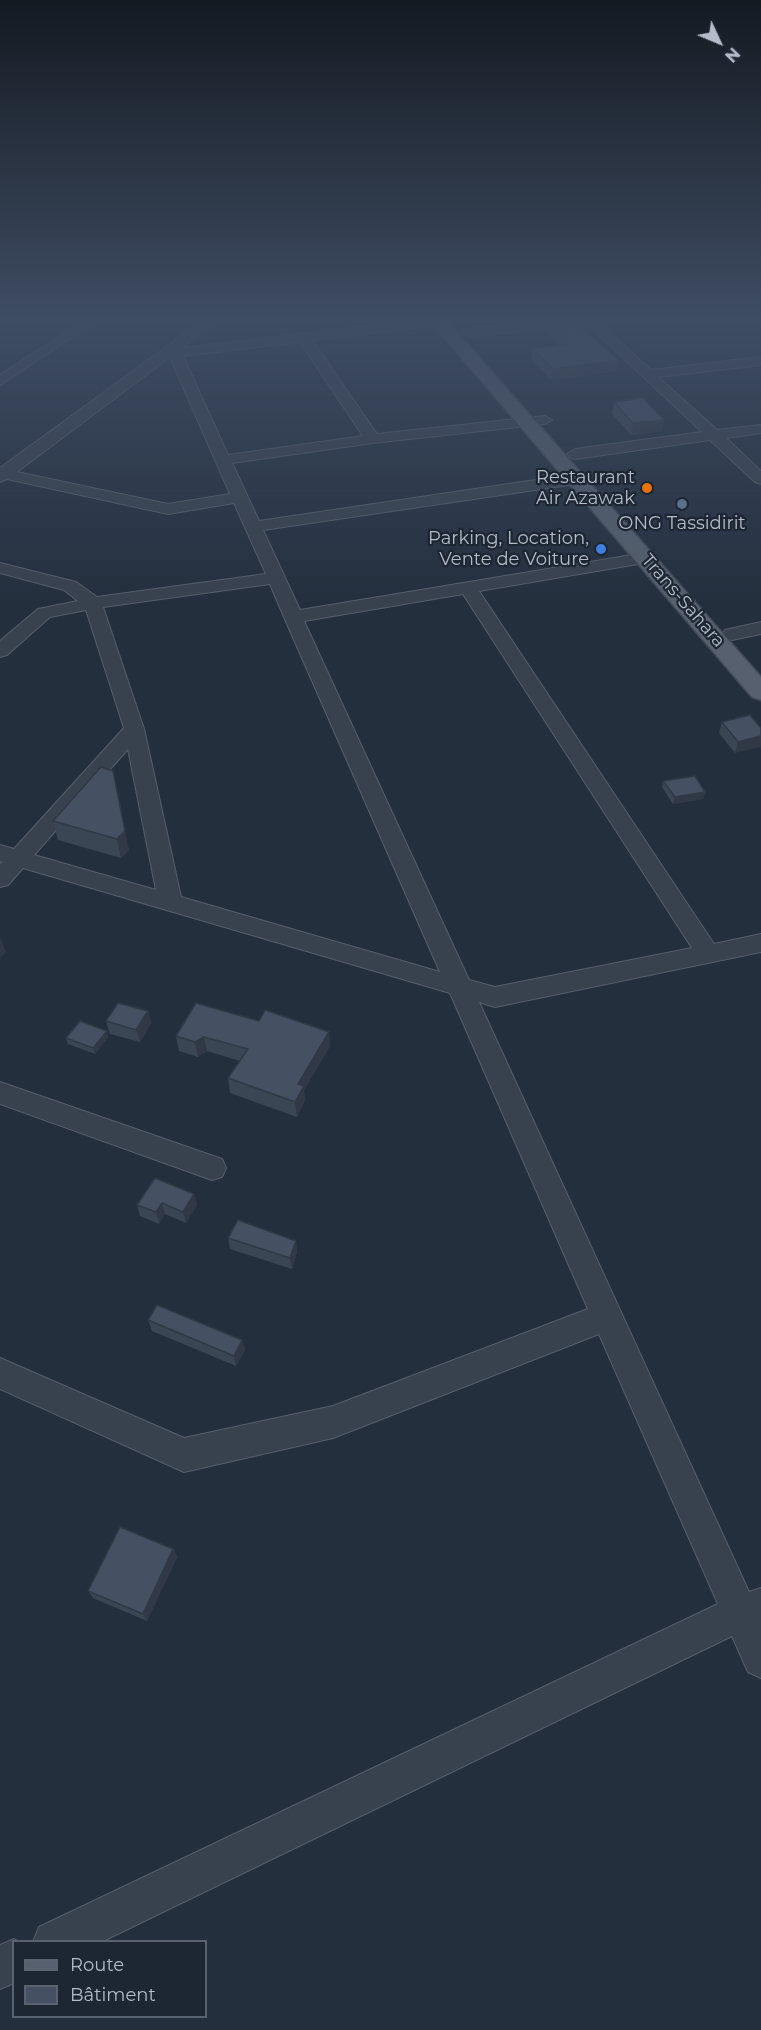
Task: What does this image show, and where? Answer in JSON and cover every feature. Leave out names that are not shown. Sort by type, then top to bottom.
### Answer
[{"type":"main road","name":"Trans-Sahara","points":[[531,416],[575,454],[761,667]]},
{"type":"main road","name":"Trans-Sahara","points":[[532,416],[576,479],[761,692]]},
{"type":"street","points":[[2,475],[84,416]]},
{"type":"street","points":[[201,416],[294,617],[608,1317],[751,1609],[761,1659]]},
{"type":"street","points":[[357,416],[373,439]]},
{"type":"street","points":[[692,416],[761,479]]},
{"type":"street","points":[[223,460],[373,439],[536,421]]},
{"type":"street","points":[[575,454],[761,429]]},
{"type":"street","points":[[2,475],[168,508],[239,497]]},
{"type":"street","points":[[253,527],[576,479]]},
{"type":"street","points":[[294,617],[644,558]]},
{"type":"street","points":[[0,568],[70,586],[93,603],[134,729],[170,902]]},
{"type":"street","points":[[0,651],[44,613],[93,603],[276,578]]},
{"type":"street","points":[[468,587],[709,954]]},
{"type":"street","points":[[732,634],[761,628]]},
{"type":"street","points":[[0,879],[10,856],[134,729]]},
{"type":"street","points":[[10,856],[495,997],[761,943]]},
{"type":"street","points":[[0,1093],[212,1168]]},
{"type":"street","points":[[0,1373],[184,1455],[333,1422],[608,1317]]},
{"type":"street","points":[[56,1940],[751,1609]]},
{"type":"building","points":[[626,416],[660,416],[664,420],[633,423]]},
{"type":"building","points":[[750,715],[761,728],[761,736],[738,742],[722,722]]},
{"type":"building","points":[[101,767],[113,771],[125,831],[117,839],[53,821]]},
{"type":"building","points":[[695,776],[705,792],[675,797],[663,781]]},
{"type":"building","points":[[118,1003],[148,1011],[136,1030],[106,1021]]},
{"type":"building","points":[[196,1003],[259,1021],[265,1010],[329,1032],[298,1084],[304,1086],[295,1102],[228,1078],[248,1049],[204,1037],[195,1042],[176,1036]]},
{"type":"building","points":[[80,1021],[107,1031],[93,1048],[66,1038]]},
{"type":"building","points":[[155,1178],[194,1194],[183,1212],[162,1203],[156,1212],[137,1205]]},
{"type":"building","points":[[238,1220],[296,1241],[290,1258],[228,1238]]},
{"type":"building","points":[[157,1305],[242,1340],[234,1356],[148,1320]]},
{"type":"building","points":[[120,1527],[173,1549],[143,1614],[88,1591]]},
{"type":"place","name":"Restaurant Air Azawak","points":[[647,488]]},
{"type":"place","name":"ONG Tassidirit","points":[[682,504]]},
{"type":"place","name":"Parking, Location, Vente de Voiture","points":[[601,549]]}]
